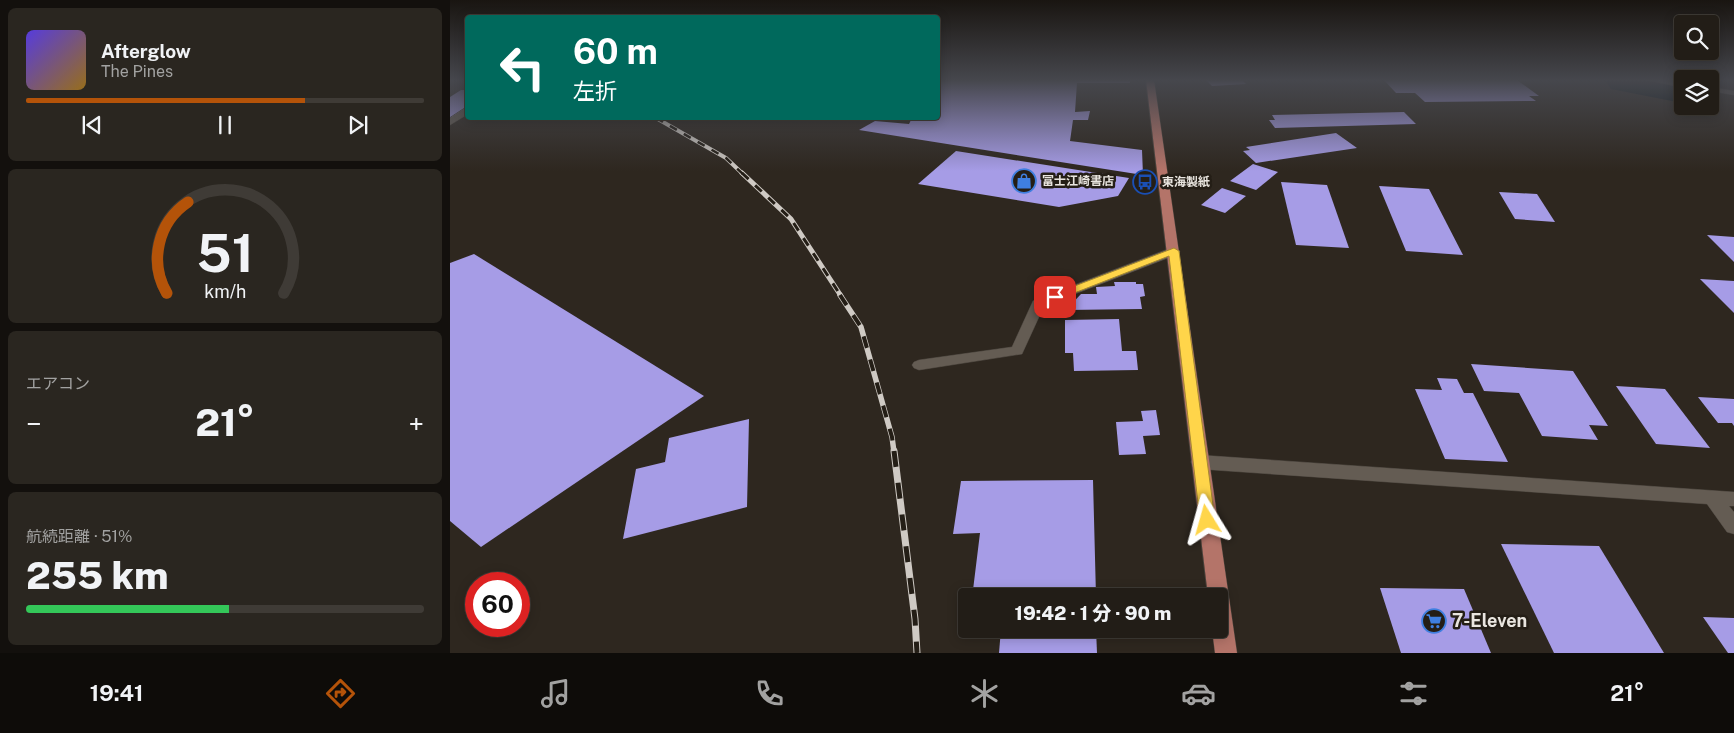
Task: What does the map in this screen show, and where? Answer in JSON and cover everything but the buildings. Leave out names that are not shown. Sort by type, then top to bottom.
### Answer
[{"type":"main road","points":[[1154,110],[1217,588]]},
{"type":"main road","points":[[1224,638],[1226,653]]},
{"type":"street","points":[[450,122],[465,112]]},
{"type":"street","points":[[919,365],[1017,351],[1038,304],[1174,251]]},
{"type":"street","points":[[1199,462],[1734,499]]},
{"type":"street","points":[[1711,496],[1734,526]]},
{"type":"railway","points":[[660,120],[726,158],[744,175]]},
{"type":"railway","points":[[742,173],[791,219],[841,296]]},
{"type":"railway","points":[[840,295],[861,327],[892,437],[894,452]]},
{"type":"railway","points":[[894,451],[915,619],[917,653]]},
{"type":"place","name":"富士江崎書店","points":[[1024,181]]},
{"type":"place","name":"東海製紙","points":[[1145,182]]},
{"type":"place","name":"7-Eleven","points":[[1434,621]]},
{"type":"route","points":[[1055,297],[1174,251],[1207,520]]}]
